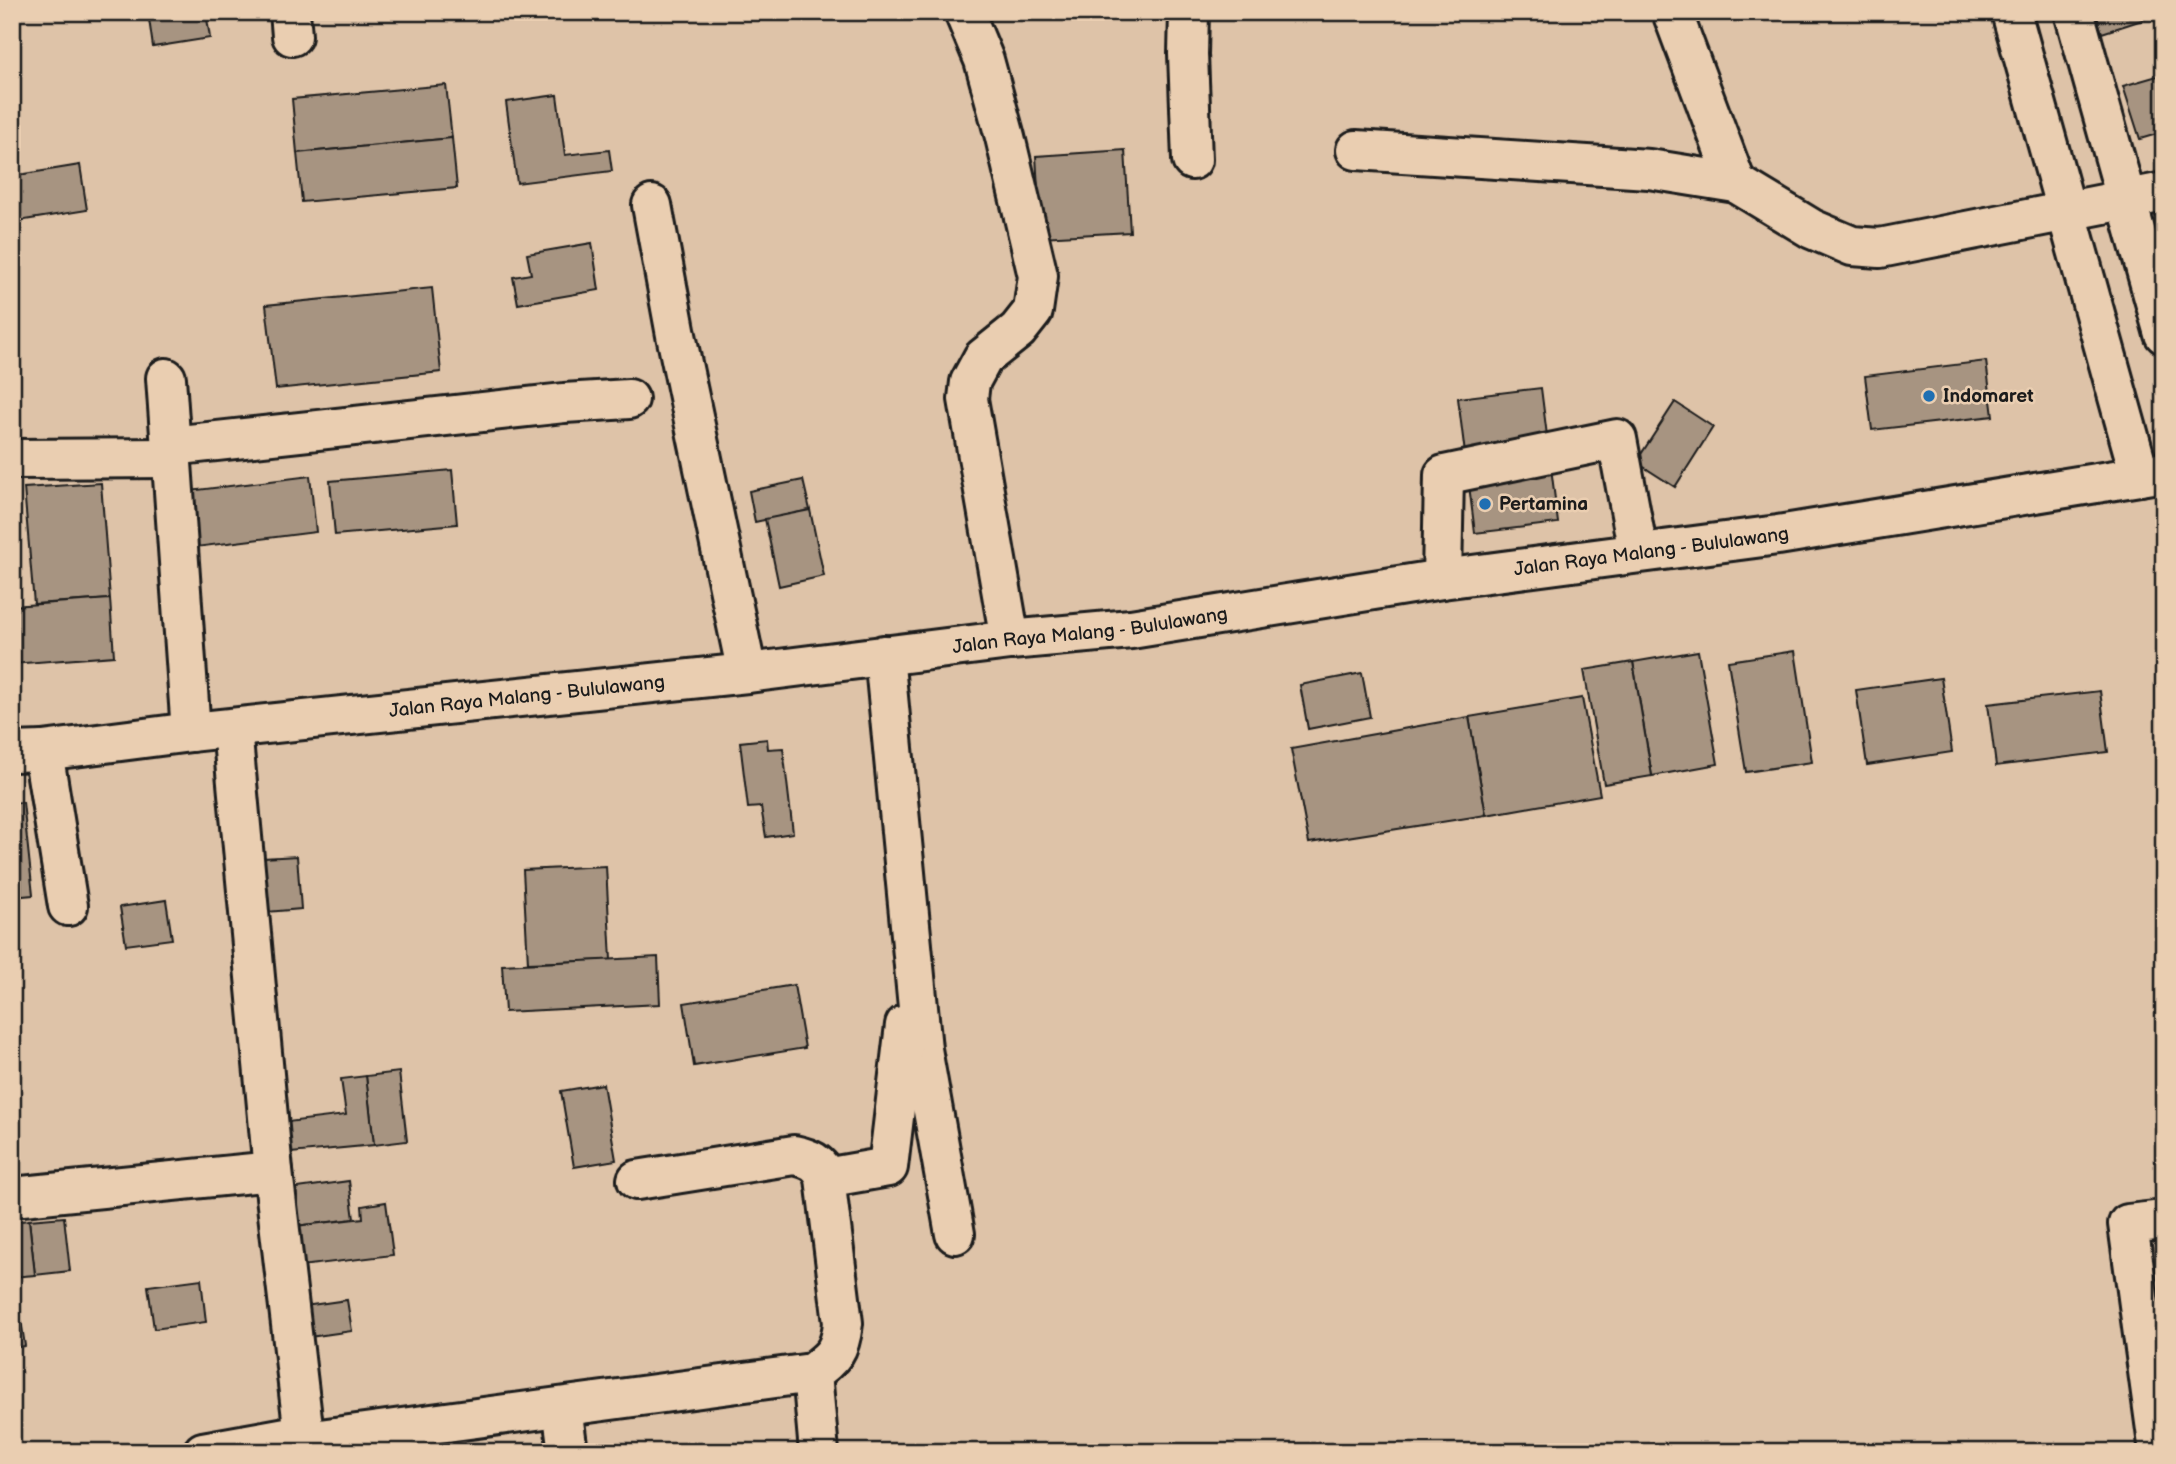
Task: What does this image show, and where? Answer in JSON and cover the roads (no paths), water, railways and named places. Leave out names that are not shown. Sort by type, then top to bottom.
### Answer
[{"type":"street","points":[[964,12],[984,60],[1038,276],[1034,311],[1018,330],[983,358],[970,382],[968,399],[1010,640]]},
{"type":"street","points":[[1189,12],[1192,160]]},
{"type":"street","points":[[1672,12],[1736,183]]},
{"type":"street","points":[[2011,12],[2067,212],[2136,477]]},
{"type":"street","points":[[2074,12],[2146,196],[2164,334]]},
{"type":"street","points":[[1356,150],[1649,169],[1736,183],[1812,229],[1852,246],[1880,248],[2146,196]]},
{"type":"street","points":[[652,205],[676,335],[747,673]]},
{"type":"street","points":[[166,378],[191,732]]},
{"type":"street","points":[[12,459],[172,452],[564,403],[629,399]]},
{"type":"street","points":[[1442,579],[1444,475],[1617,439],[1638,552]]},
{"type":"street","name":"Jalan Raya Malang - Bululawang","points":[[28,752],[747,673],[1010,640],[1131,629],[1442,579],[1791,533],[2136,477]]},
{"type":"street","points":[[884,655],[922,1049],[955,1234]]},
{"type":"street","points":[[232,729],[273,1171],[305,1442]]},
{"type":"street","points":[[28,752],[68,906]]},
{"type":"street","points":[[825,1178],[888,1167],[913,957]]},
{"type":"street","points":[[203,1452],[305,1442],[812,1373],[835,1355],[841,1342],[843,1323],[825,1178],[820,1167],[812,1160],[794,1155],[637,1180]]},
{"type":"street","points":[[12,1197],[273,1171]]},
{"type":"street","points":[[2160,1452],[2128,1224],[2164,1220]]},
{"type":"street","points":[[812,1373],[819,1452]]},
{"type":"street","points":[[562,1407],[569,1452]]},
{"type":"place","name":"Indomaret","points":[[1929,396]]},
{"type":"place","name":"Pertamina","points":[[1485,504]]}]
